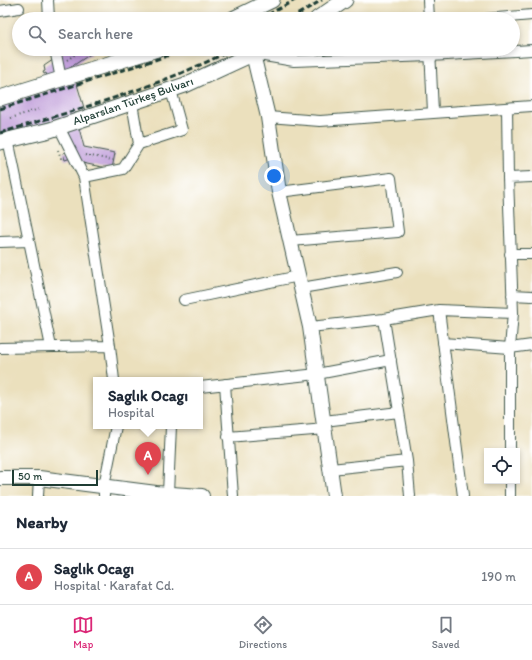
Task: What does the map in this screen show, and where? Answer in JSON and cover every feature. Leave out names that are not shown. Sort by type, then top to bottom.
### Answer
[{"type":"main road","points":[[244,12],[257,3],[272,0]]},
{"type":"main road","points":[[327,12],[345,0]]},
{"type":"main road","points":[[0,98],[62,71],[127,56]]},
{"type":"main road","name":"Alparslan Türkeş Bulvarı","points":[[4,140],[59,128],[171,90],[249,56]]},
{"type":"main road","points":[[259,56],[279,192],[310,327],[334,496]]},
{"type":"main road","points":[[0,478],[40,478],[104,491],[202,496]]},
{"type":"street","points":[[48,0],[49,12]]},
{"type":"street","points":[[428,0],[429,12]]},
{"type":"street","points":[[0,11],[18,8]]},
{"type":"street","points":[[520,16],[532,15]]},
{"type":"street","points":[[520,50],[532,50]]},
{"type":"street","points":[[57,56],[62,71]]},
{"type":"street","points":[[274,56],[294,61],[379,56]]},
{"type":"street","points":[[430,56],[433,112]]},
{"type":"street","points":[[84,177],[123,169],[139,144],[182,130],[171,90]]},
{"type":"street","points":[[132,103],[139,144]]},
{"type":"street","points":[[268,117],[320,121],[532,106]]},
{"type":"street","points":[[507,108],[510,254],[513,313],[510,348],[510,448]]},
{"type":"street","points":[[59,128],[84,177],[114,377]]},
{"type":"street","points":[[4,140],[29,241],[51,347]]},
{"type":"street","points":[[508,178],[532,177]]},
{"type":"street","points":[[279,192],[391,178],[398,232],[290,241]]},
{"type":"street","points":[[0,242],[29,241]]},
{"type":"street","points":[[510,254],[532,254]]},
{"type":"street","points":[[184,300],[300,282],[397,272]]},
{"type":"street","points":[[512,295],[532,296]]},
{"type":"street","points":[[310,327],[384,319],[439,310],[513,313]]},
{"type":"street","points":[[439,310],[463,496]]},
{"type":"street","points":[[384,319],[407,461],[410,496]]},
{"type":"street","points":[[443,343],[510,348],[532,345]]},
{"type":"street","points":[[0,348],[110,346]]},
{"type":"street","points":[[203,387],[317,374],[391,360]]},
{"type":"street","points":[[225,384],[228,437],[234,496]]},
{"type":"street","points":[[228,437],[325,425],[399,412]]},
{"type":"street","points":[[104,491],[115,429]]},
{"type":"street","points":[[160,494],[171,429]]},
{"type":"street","points":[[331,470],[407,461]]},
{"type":"street","points":[[38,496],[40,478]]},
{"type":"street","points":[[510,484],[510,496]]},
{"type":"path","points":[[62,71],[76,56]]},
{"type":"path","points":[[11,118],[39,109]]},
{"type":"path","points":[[82,154],[113,160]]},
{"type":"building","points":[[59,56],[88,56],[59,75],[76,81],[85,111],[75,113],[84,147],[115,153],[112,169],[72,161],[71,158],[65,160],[63,153],[69,151],[59,119],[0,137],[0,105],[51,90],[46,73],[44,74],[43,72],[45,71],[44,66]]},
{"type":"railway","points":[[273,12],[295,0]]},
{"type":"railway","points":[[302,12],[322,0]]},
{"type":"railway","points":[[0,109],[167,56]]},
{"type":"railway","points":[[0,133],[89,106],[148,86],[219,56]]},
{"type":"place","name":"Saglık Ocagı","points":[[148,475]]}]
